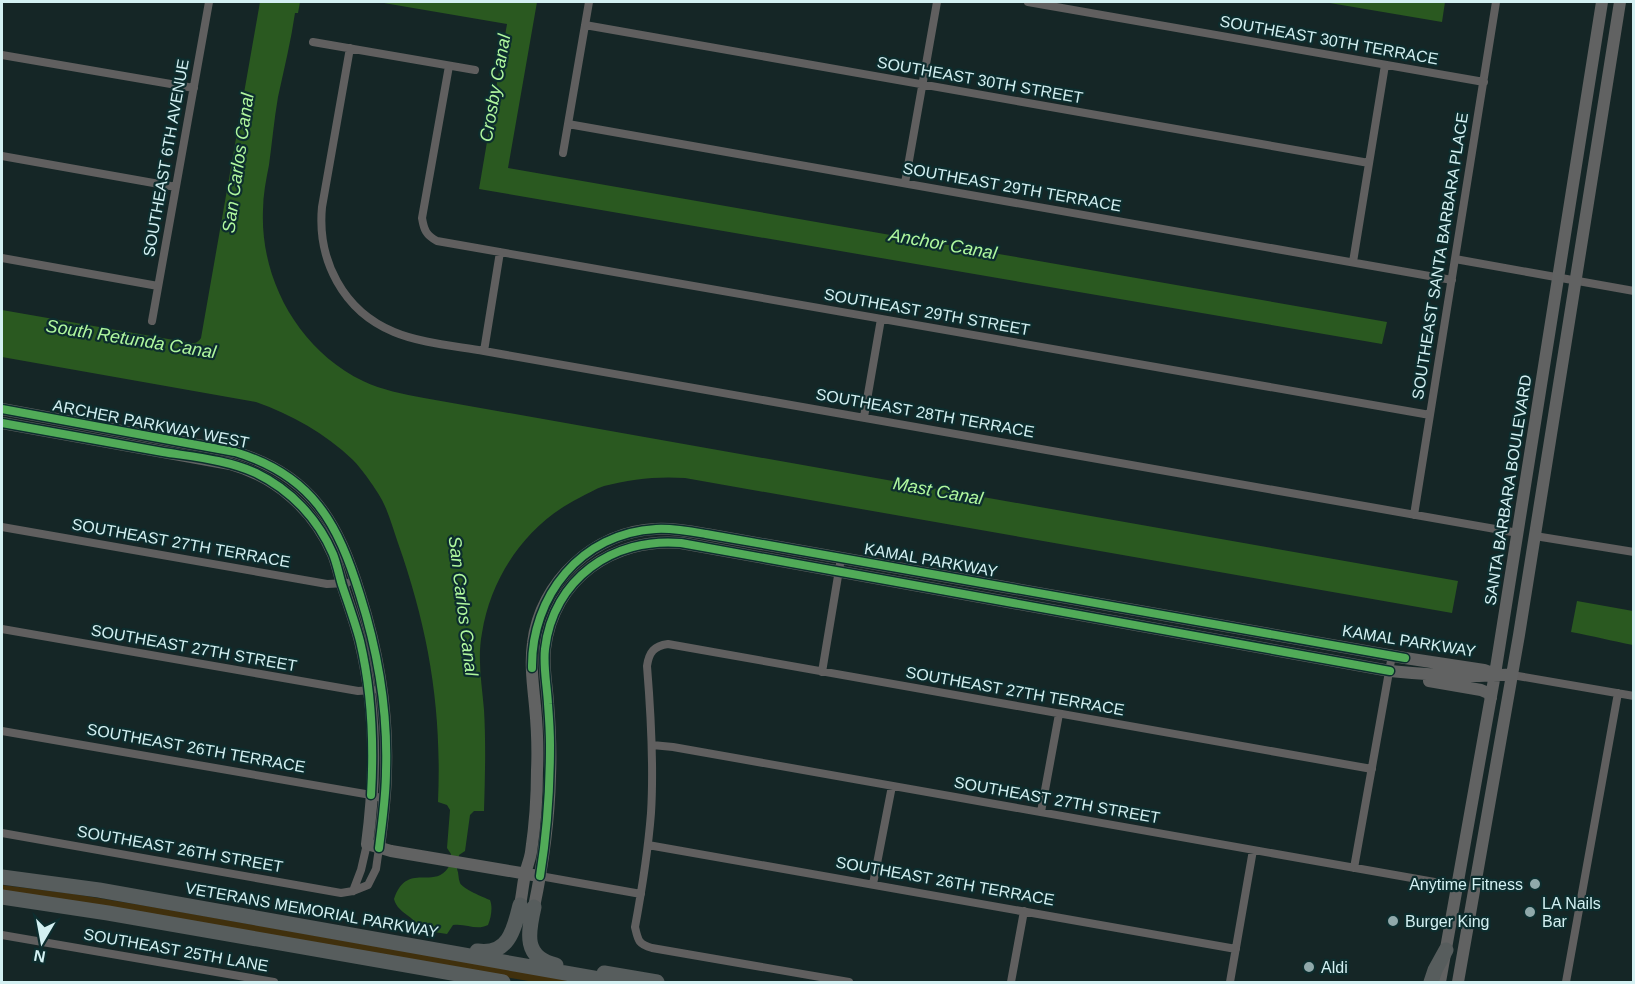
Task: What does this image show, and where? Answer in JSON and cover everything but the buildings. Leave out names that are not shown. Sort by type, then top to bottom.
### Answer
[{"type":"highway","name":"VETERANS MEMORIAL PARKWAY","points":[[2,877],[76,887],[616,982]]},
{"type":"highway","points":[[2,897],[119,915],[503,982]]},
{"type":"highway","points":[[245,917],[320,923],[490,952],[503,946],[527,906]]},
{"type":"highway","points":[[527,906],[530,942],[539,958],[553,964],[657,982]]},
{"type":"highway","points":[[1431,982],[1446,950]]},
{"type":"street","name":"SOUTHEAST 6TH AVENUE","points":[[152,321],[209,2]]},
{"type":"street","points":[[563,153],[589,2]]},
{"type":"street","points":[[904,183],[937,2]]},
{"type":"street","name":"SOUTHEAST 30TH TERRACE","points":[[1028,2],[1484,82]]},
{"type":"street","name":"SOUTHEAST SANTA BARBARA PLACE","points":[[1414,514],[1496,2]]},
{"type":"street","name":"SANTA BARBARA BOULEVARD","points":[[1440,982],[1495,674],[1602,2]]},
{"type":"street","name":"SANTA BARBARA BOULEVARD","points":[[1458,982],[1535,536],[1620,2]]},
{"type":"street","name":"SOUTHEAST 30TH STREET","points":[[585,25],[1369,163]]},
{"type":"street","points":[[313,42],[475,70]]},
{"type":"street","name":"SOUTHEAST 28TH TERRACE","points":[[350,48],[321,217],[324,249],[336,281],[342,290],[362,312],[394,332],[411,338],[1518,533]]},
{"type":"street","points":[[2,55],[194,88]]},
{"type":"street","points":[[1353,262],[1385,65]]},
{"type":"street","name":"SOUTHEAST 29TH STREET","points":[[449,66],[422,218],[424,230],[429,237],[437,241],[1430,415]]},
{"type":"street","name":"SOUTHEAST 29TH TERRACE","points":[[568,124],[1452,280]]},
{"type":"street","points":[[2,156],[176,187]]},
{"type":"street","points":[[484,351],[500,252]]},
{"type":"street","points":[[2,258],[158,286]]},
{"type":"street","points":[[1455,259],[1634,291]]},
{"type":"street","points":[[864,417],[881,319]]},
{"type":"street","name":"ARCHER PARKWAY WEST","points":[[2,410],[217,447],[262,461],[294,481],[322,510],[338,535],[356,582],[376,651],[382,688],[386,771],[379,848],[376,869],[368,885],[354,891]]},
{"type":"street","name":"ARCHER PARKWAY WEST","points":[[2,423],[205,459],[243,468],[278,486],[309,514],[329,547],[338,568],[360,640],[369,691],[373,745],[371,795],[366,844],[354,891]]},
{"type":"street","name":"SOUTHEAST 27TH TERRACE","points":[[2,527],[318,582],[342,584],[356,582]]},
{"type":"street","name":"KAMAL PARKWAY","points":[[527,906],[525,873],[531,851],[537,788],[537,739],[532,668],[535,629],[544,604],[556,584],[572,565],[592,550],[614,538],[639,531],[676,529],[1480,669],[1495,674]]},
{"type":"street","points":[[1535,536],[1634,552]]},
{"type":"street","name":"KAMAL PARKWAY","points":[[527,906],[540,876],[546,831],[550,776],[545,662],[547,639],[553,616],[573,583],[582,574],[614,553],[638,545],[659,542],[681,543],[1390,670],[1430,675],[1512,675]]},
{"type":"street","points":[[822,672],[841,558]]},
{"type":"street","name":"SOUTHEAST 27TH STREET","points":[[2,629],[358,691],[382,688]]},
{"type":"street","name":"SOUTHEAST 27TH TERRACE","points":[[652,745],[648,658],[653,649],[668,644],[1372,769]]},
{"type":"street","points":[[1354,868],[1392,655]]},
{"type":"street","points":[[1390,670],[1429,681],[1478,689],[1488,693],[1491,698]]},
{"type":"street","points":[[1512,675],[1634,696]]},
{"type":"street","points":[[1566,982],[1618,693]]},
{"type":"street","points":[[1041,812],[1059,714]]},
{"type":"street","name":"SOUTHEAST 26TH TERRACE","points":[[2,731],[384,799]]},
{"type":"street","points":[[652,745],[648,845],[635,927],[637,940],[652,948],[849,982]]},
{"type":"street","name":"SOUTHEAST 27TH STREET","points":[[652,745],[1457,886]]},
{"type":"street","points":[[873,884],[892,786]]},
{"type":"street","name":"SOUTHEAST 26TH STREET","points":[[2,833],[341,893],[354,891]]},
{"type":"street","points":[[366,844],[454,862],[641,894]]},
{"type":"street","name":"SOUTHEAST 26TH TERRACE","points":[[648,845],[1236,949]]},
{"type":"street","points":[[1230,982],[1253,850]]},
{"type":"street","points":[[1011,982],[1024,911]]},
{"type":"street","name":"SOUTHEAST 25TH LANE","points":[[2,935],[274,982]]},
{"type":"shaded area","points":[[2,885],[159,908],[578,982],[534,982],[2,891]]},
{"type":"water","points":[[260,2],[300,2],[298,13],[295,13],[278,97],[264,193],[264,236],[268,262],[276,287],[302,332],[340,368],[363,381],[385,389],[424,398],[1458,581],[1452,613],[685,478],[644,479],[604,486],[560,509],[543,522],[514,554],[494,592],[482,633],[480,652],[485,735],[484,811],[474,811],[470,815],[465,851],[459,855],[457,869],[462,885],[490,900],[491,916],[488,925],[484,927],[453,925],[447,934],[421,930],[399,908],[394,899],[399,888],[406,881],[413,878],[435,877],[448,868],[451,854],[447,848],[450,810],[447,805],[438,802],[439,768],[435,702],[418,608],[387,510],[369,479],[353,460],[319,433],[295,419],[256,402],[2,357],[2,310],[191,343],[196,343],[201,338]]},
{"type":"water","points":[[378,2],[537,2],[508,168],[1387,322],[1382,344],[479,189],[507,24]]},
{"type":"water","points":[[1324,2],[1445,2],[1442,22]]},
{"type":"water","points":[[1577,601],[1633,611],[1633,645],[1571,632]]},
{"type":"cycle path","points":[[2,409],[235,452],[262,462],[284,474],[303,488],[318,505],[331,524],[351,569],[377,660],[386,749],[385,790],[379,848]]},
{"type":"cycle path","points":[[2,423],[234,465],[269,480],[302,507],[320,529],[333,554],[360,641],[371,718],[371,795]]},
{"type":"cycle path","points":[[532,668],[534,642],[540,616],[551,593],[566,573],[584,556],[605,542],[629,533],[656,529],[700,533],[1405,658]]},
{"type":"cycle path","points":[[540,876],[549,778],[550,729],[545,649],[550,624],[560,602],[574,583],[590,568],[610,555],[632,547],[656,543],[681,543],[1390,671]]},
{"type":"place","name":"Anytime Fitness","points":[[1535,884]]},
{"type":"place","name":"LA Nails Bar","points":[[1530,912]]},
{"type":"place","name":"Burger King","points":[[1393,921]]},
{"type":"place","name":"Aldi","points":[[1309,967]]},
{"type":"water label","name":"Crosby Canal","points":[[495,88]]},
{"type":"water label","name":"San Carlos Canal","points":[[238,163]]},
{"type":"water label","name":"Anchor Canal","points":[[943,244]]},
{"type":"water label","name":"South Retunda Canal","points":[[131,339]]},
{"type":"water label","name":"Mast Canal","points":[[938,491]]},
{"type":"water label","name":"San Carlos Canal","points":[[463,606]]}]
